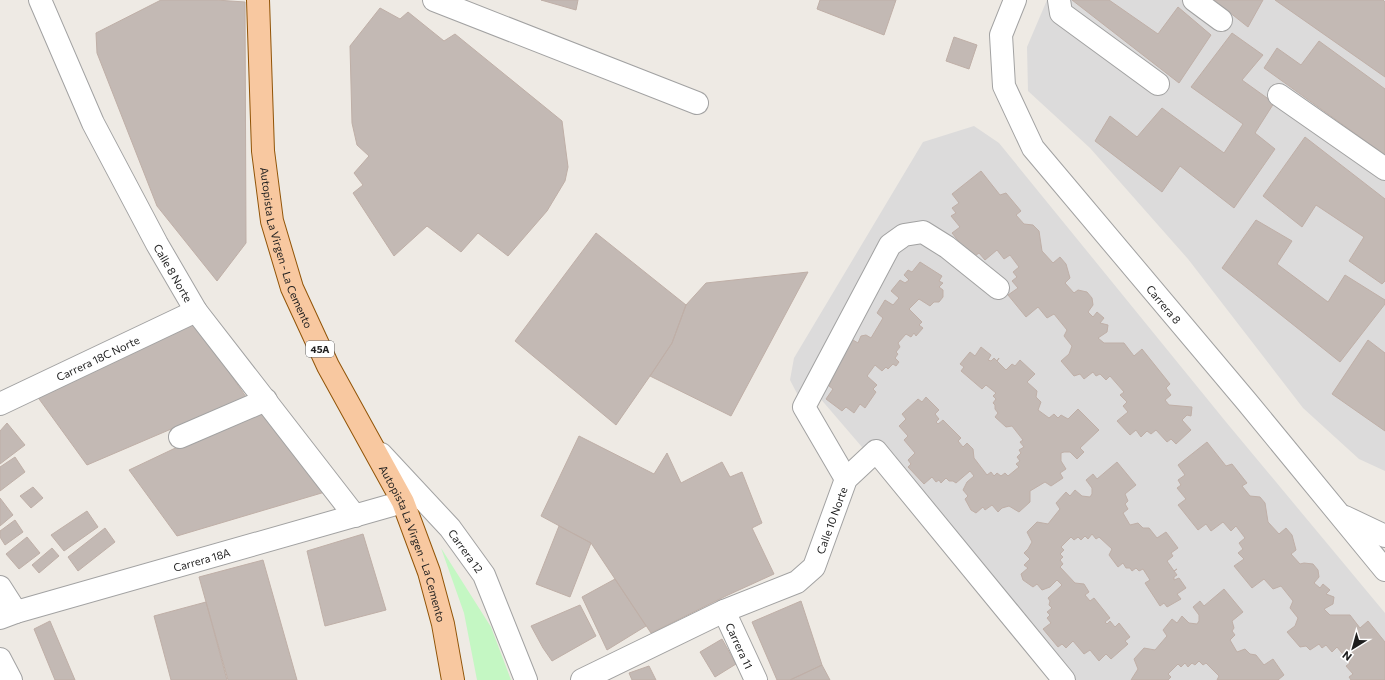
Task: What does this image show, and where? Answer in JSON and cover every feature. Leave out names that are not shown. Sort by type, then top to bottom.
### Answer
[{"type":"main road","name":"Autopista La Virgen - La Cemento","points":[[258,0],[263,151],[272,221],[292,288],[328,366],[403,502],[429,572],[443,624],[453,680]]},
{"type":"street","name":"Calle 8 Norte","points":[[40,0],[93,123],[157,244],[196,312],[355,516]]},
{"type":"street","points":[[434,0],[696,103]]},
{"type":"street","name":"Carrera 8","points":[[1015,0],[1001,35],[1004,86],[1033,148],[1247,402],[1385,570]]},
{"type":"street","points":[[1059,0],[1061,12],[1158,84]]},
{"type":"street","points":[[1194,0],[1221,20]]},
{"type":"street","points":[[1279,95],[1385,169]]},
{"type":"street","points":[[846,479],[804,407],[890,245],[904,235],[924,232],[947,247],[998,288]]},
{"type":"street","name":"Carrera 18C Norte","points":[[0,404],[196,312]]},
{"type":"street","points":[[180,437],[266,400]]},
{"type":"street","name":"Carrera 12","points":[[371,443],[450,528],[484,575],[526,680]]},
{"type":"street","name":"Calle 10 Norte","points":[[582,680],[724,610],[797,582],[814,568],[846,479],[876,451],[1064,680]]},
{"type":"street","name":"Carrera 18A","points":[[8,615],[403,502]]},
{"type":"street","name":"Carrera 8","points":[[1338,514],[1385,536]]},
{"type":"street","points":[[0,587],[8,615]]},
{"type":"street","name":"Carrera 11","points":[[724,610],[756,680]]},
{"type":"street","points":[[0,659],[11,680]]},
{"type":"shaded area","points":[[1047,0],[1385,0],[1385,471],[1359,459],[1303,408],[1188,259],[1090,148],[1028,91],[1027,47]]},
{"type":"shaded area","points":[[974,126],[999,143],[1226,422],[1385,613],[1385,680],[1062,680],[813,390],[804,407],[790,380],[794,358],[923,142]]},
{"type":"green space","points":[[441,548],[491,627],[511,680],[477,680],[464,613]]},
{"type":"building","points":[[161,0],[216,0],[245,2],[246,243],[217,281],[157,206],[97,53],[96,33]]},
{"type":"building","points":[[541,0],[578,0],[576,10]]},
{"type":"building","points":[[820,0],[896,0],[884,35],[817,9]]},
{"type":"building","points":[[1072,0],[1109,0],[1158,34],[1178,7],[1211,35],[1179,83]]},
{"type":"building","points":[[1214,0],[1263,0],[1248,27]]},
{"type":"building","points":[[1275,0],[1383,0],[1385,2],[1385,77]]},
{"type":"building","points":[[380,8],[400,19],[408,12],[444,41],[455,34],[562,121],[568,167],[565,181],[547,211],[508,256],[478,233],[461,252],[427,226],[394,256],[353,193],[363,185],[354,173],[369,156],[357,145],[352,123],[350,46]]},
{"type":"building","points":[[1232,33],[1263,55],[1242,80],[1274,103],[1255,133],[1275,149],[1234,208],[1180,166],[1162,192],[1095,141],[1110,116],[1137,137],[1162,108],[1224,153],[1243,124],[1191,87]]},
{"type":"building","points":[[954,37],[977,45],[969,69],[946,61]]},
{"type":"building","points":[[1319,41],[1385,89],[1385,155],[1264,68],[1277,48],[1301,65]]},
{"type":"building","points":[[1305,137],[1385,199],[1385,281],[1382,284],[1349,261],[1364,237],[1316,205],[1302,227],[1263,196]]},
{"type":"building","points":[[981,171],[1000,195],[1006,193],[1021,211],[1016,215],[1024,224],[1033,225],[1039,231],[1042,251],[1053,263],[1060,257],[1066,264],[1070,278],[1065,283],[1074,293],[1078,290],[1087,292],[1092,298],[1093,305],[1088,312],[1093,317],[1097,312],[1104,318],[1100,323],[1108,325],[1107,332],[1098,338],[1104,343],[1124,343],[1134,356],[1142,349],[1170,384],[1166,388],[1171,395],[1165,400],[1169,405],[1192,407],[1191,416],[1187,415],[1182,420],[1191,430],[1176,444],[1171,439],[1167,442],[1156,430],[1151,434],[1147,431],[1141,437],[1136,430],[1130,435],[1117,421],[1128,412],[1123,406],[1127,402],[1120,395],[1124,392],[1110,376],[1106,380],[1100,374],[1096,376],[1093,372],[1084,379],[1080,374],[1074,376],[1061,361],[1069,354],[1072,346],[1064,336],[1067,330],[1054,314],[1047,318],[1038,307],[1026,317],[1008,295],[1018,288],[1012,281],[1017,277],[1013,272],[1019,267],[1010,255],[1004,259],[997,250],[985,260],[979,253],[972,258],[952,233],[960,227],[951,216],[956,213],[952,208],[959,203],[952,194]]},
{"type":"building","points":[[1256,220],[1292,241],[1277,264],[1328,302],[1345,275],[1385,300],[1385,304],[1340,362],[1222,268]]},
{"type":"building","points":[[596,233],[686,305],[672,343],[616,425],[515,341]]},
{"type":"building","points":[[920,262],[942,276],[939,281],[943,283],[939,287],[943,290],[943,297],[939,302],[934,302],[930,306],[919,299],[909,309],[922,322],[919,325],[923,328],[916,336],[914,333],[911,337],[906,334],[898,343],[900,347],[896,352],[898,354],[895,358],[899,362],[896,366],[893,364],[888,369],[886,367],[882,371],[875,365],[867,376],[877,385],[873,389],[876,392],[865,408],[860,404],[854,413],[846,407],[842,411],[826,399],[833,389],[829,386],[848,337],[858,343],[861,336],[866,335],[871,338],[883,318],[877,313],[885,300],[893,305],[899,298],[891,291],[900,280],[905,283],[909,280],[904,275],[908,270],[912,272]]},
{"type":"building","points":[[808,272],[731,416],[650,376],[672,343],[686,305],[706,283]]},
{"type":"building","points":[[192,317],[246,397],[87,465],[34,392]]},
{"type":"building","points":[[1368,340],[1385,353],[1385,431],[1332,394]]},
{"type":"building","points":[[981,347],[991,355],[988,360],[991,361],[994,358],[1006,370],[1012,364],[1015,366],[1020,360],[1035,374],[1027,382],[1037,391],[1036,397],[1041,402],[1038,410],[1049,418],[1054,414],[1058,418],[1061,415],[1068,419],[1078,409],[1099,430],[1080,448],[1084,452],[1077,459],[1070,452],[1061,453],[1061,461],[1066,469],[1060,473],[1063,478],[1051,486],[1045,482],[1030,491],[1030,502],[1019,512],[1009,506],[1002,508],[998,512],[992,505],[985,510],[983,507],[976,513],[971,510],[965,499],[968,496],[963,490],[967,482],[974,476],[970,471],[956,483],[949,481],[946,478],[941,483],[939,480],[936,482],[932,477],[924,484],[908,467],[911,464],[908,460],[915,453],[904,440],[908,436],[899,426],[906,419],[902,414],[918,399],[922,402],[926,397],[939,410],[935,414],[939,419],[936,422],[938,424],[943,420],[961,438],[958,441],[963,447],[967,443],[973,449],[974,458],[987,475],[991,472],[994,476],[997,473],[1001,476],[1005,473],[1008,476],[1019,467],[1016,464],[1020,461],[1017,457],[1021,453],[1019,450],[1024,447],[1020,442],[1023,440],[1012,426],[1006,427],[995,417],[998,413],[993,403],[996,399],[993,396],[996,393],[986,385],[982,389],[961,371],[964,367],[960,364],[970,352],[975,356]]},
{"type":"building","points":[[262,407],[325,492],[177,536],[129,470]]},
{"type":"building","points":[[7,423],[25,445],[0,464],[0,431]]},
{"type":"building","points":[[579,436],[654,474],[667,453],[681,483],[722,462],[730,477],[742,472],[762,523],[752,528],[774,574],[651,633],[591,543],[541,516]]},
{"type":"building","points":[[1207,442],[1226,466],[1232,464],[1247,483],[1242,486],[1250,496],[1260,497],[1265,503],[1268,522],[1279,534],[1286,528],[1292,535],[1296,550],[1291,554],[1300,564],[1313,564],[1318,570],[1319,577],[1314,583],[1320,588],[1323,584],[1330,590],[1326,594],[1334,597],[1333,604],[1324,609],[1330,615],[1350,615],[1360,628],[1368,621],[1385,642],[1385,680],[1351,680],[1349,677],[1353,674],[1346,666],[1350,663],[1337,647],[1332,652],[1326,645],[1322,648],[1319,644],[1310,650],[1306,646],[1300,647],[1287,632],[1295,626],[1298,618],[1290,608],[1293,601],[1281,586],[1273,589],[1264,579],[1252,588],[1234,566],[1244,559],[1238,553],[1243,549],[1239,543],[1245,538],[1236,526],[1231,531],[1223,522],[1211,531],[1206,524],[1198,530],[1178,505],[1186,499],[1177,488],[1181,485],[1178,480],[1185,475],[1178,465]]},
{"type":"building","points":[[15,457],[25,472],[0,491],[0,467]]},
{"type":"building","points":[[1117,462],[1136,485],[1125,494],[1128,501],[1125,504],[1128,509],[1123,513],[1130,525],[1138,523],[1143,528],[1149,528],[1157,538],[1166,532],[1178,548],[1171,553],[1173,556],[1167,561],[1177,575],[1174,577],[1174,580],[1179,578],[1186,588],[1177,594],[1181,599],[1167,607],[1164,603],[1160,606],[1145,583],[1150,580],[1143,569],[1139,571],[1136,568],[1132,571],[1130,568],[1126,568],[1123,563],[1118,567],[1109,555],[1112,549],[1099,537],[1096,539],[1092,534],[1088,539],[1085,536],[1081,540],[1078,537],[1074,540],[1071,537],[1061,547],[1064,550],[1060,554],[1063,557],[1060,560],[1063,564],[1060,567],[1075,583],[1084,584],[1089,592],[1085,595],[1090,601],[1094,598],[1110,618],[1105,622],[1107,624],[1110,621],[1115,627],[1119,623],[1130,637],[1125,641],[1128,644],[1111,659],[1106,654],[1099,661],[1090,650],[1084,654],[1073,641],[1066,648],[1062,644],[1058,647],[1043,629],[1051,623],[1047,618],[1050,615],[1047,612],[1052,608],[1049,605],[1050,601],[1048,598],[1062,585],[1057,580],[1050,587],[1042,590],[1037,584],[1033,587],[1023,580],[1021,574],[1028,568],[1024,565],[1030,559],[1024,553],[1032,542],[1027,532],[1037,522],[1048,524],[1060,509],[1056,503],[1066,492],[1070,496],[1075,490],[1082,496],[1090,497],[1092,494],[1092,488],[1086,480],[1093,474],[1097,479]]},
{"type":"building","points":[[33,487],[43,498],[31,508],[20,496]]},
{"type":"building","points":[[0,498],[13,515],[0,526]]},
{"type":"building","points":[[87,511],[98,527],[64,551],[51,535]]},
{"type":"building","points":[[15,520],[23,532],[5,545],[0,537],[0,531]]},
{"type":"building","points":[[559,526],[591,543],[570,597],[536,584]]},
{"type":"building","points":[[105,528],[115,542],[78,571],[68,557]]},
{"type":"building","points":[[363,534],[386,610],[325,626],[307,551]]},
{"type":"building","points":[[27,537],[40,553],[19,569],[6,554]]},
{"type":"building","points":[[52,548],[59,556],[39,573],[32,565]]},
{"type":"building","points":[[263,560],[297,680],[228,680],[199,577]]},
{"type":"building","points":[[615,579],[646,626],[607,650],[582,597]]},
{"type":"building","points":[[1224,589],[1243,612],[1232,621],[1234,628],[1232,631],[1235,635],[1230,640],[1237,652],[1245,649],[1250,654],[1256,655],[1264,665],[1273,659],[1284,675],[1278,680],[1217,680],[1219,676],[1206,663],[1203,665],[1199,661],[1195,665],[1192,663],[1188,667],[1185,663],[1181,667],[1178,664],[1168,674],[1171,677],[1168,680],[1131,680],[1138,669],[1134,659],[1144,648],[1155,650],[1167,636],[1163,630],[1172,619],[1177,623],[1182,616],[1189,623],[1197,624],[1199,621],[1199,615],[1193,607],[1200,601],[1204,606]]},
{"type":"building","points":[[801,601],[822,665],[790,680],[777,680],[752,622]]},
{"type":"building","points":[[206,602],[227,680],[171,680],[154,616]]},
{"type":"building","points":[[580,605],[596,636],[552,661],[531,626]]},
{"type":"building","points":[[50,621],[75,680],[55,680],[34,629]]},
{"type":"building","points":[[722,639],[736,664],[715,677],[700,652]]},
{"type":"building","points":[[822,665],[830,680],[790,680]]},
{"type":"building","points":[[649,666],[656,680],[632,680],[629,673]]}]
